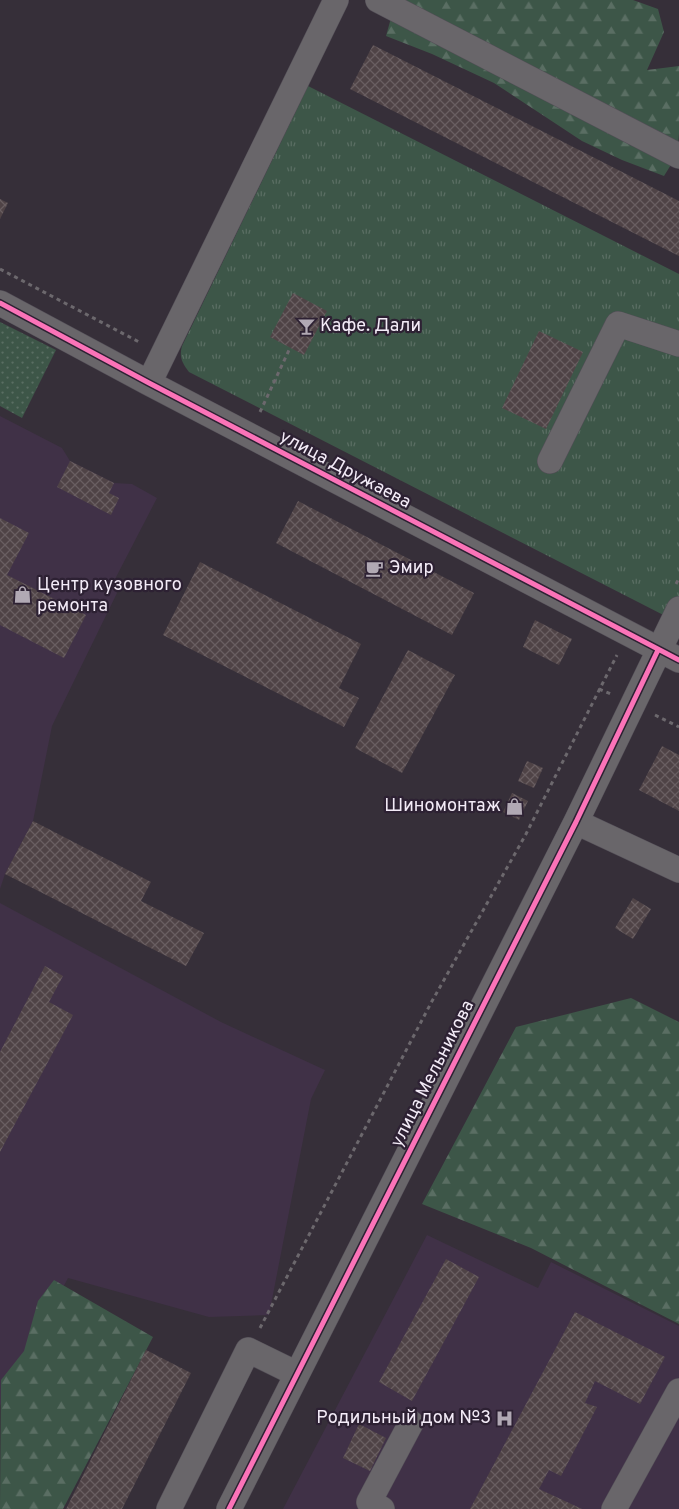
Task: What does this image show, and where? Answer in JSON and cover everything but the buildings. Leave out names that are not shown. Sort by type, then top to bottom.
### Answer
[{"type":"street","points":[[149,383],[336,0]]},
{"type":"street","points":[[378,0],[679,156]]},
{"type":"street","name":"улица Дружаева","points":[[0,303],[249,436],[669,655]]},
{"type":"street","points":[[550,461],[618,324],[679,344]]},
{"type":"street","name":"улица Мельникова","points":[[229,1509],[576,822],[669,655],[679,609]]},
{"type":"street","points":[[576,822],[679,870]]},
{"type":"street","points":[[169,1509],[248,1350],[297,1374]]},
{"type":"street","points":[[614,1509],[679,1391]]},
{"type":"street","points":[[382,1509],[369,1502],[411,1423]]},
{"type":"path","points":[[0,269],[163,354]]},
{"type":"path","points":[[249,436],[290,348]]},
{"type":"path","points":[[248,1350],[431,1003],[526,834],[599,689]]},
{"type":"shaded area","points":[[0,416],[62,448],[70,461],[114,483],[132,484],[157,498],[113,583],[117,593],[52,726],[33,821],[5,874],[0,889]]},
{"type":"shaded area","points":[[0,903],[221,1022],[325,1070],[311,1099],[269,1315],[209,1317],[68,1278],[0,1406]]},
{"type":"shaded area","name":"Родильный дом №3","points":[[427,1235],[538,1288],[551,1262],[679,1326],[679,1509],[283,1509]]},
{"type":"green space","points":[[391,0],[633,0],[658,9],[664,32],[647,70],[679,66],[679,134],[677,155],[664,176],[622,160],[582,141],[494,83],[432,54],[386,36],[391,18]]},
{"type":"green space","points":[[308,86],[679,274],[679,623],[189,372],[181,357],[182,346]]},
{"type":"green space","points":[[0,322],[56,350],[22,418],[0,406]]},
{"type":"green space","points":[[631,998],[679,1022],[679,1324],[531,1248],[422,1204],[516,1027]]},
{"type":"green space","points":[[54,1280],[153,1337],[63,1509],[0,1509],[1,1380],[24,1351],[38,1301]]},
{"type":"cycle path","points":[[0,303],[679,660]]},
{"type":"cycle path","points":[[229,1509],[576,822],[658,650]]},
{"type":"place","name":"Кафе. Дали","points":[[306,326]]},
{"type":"place","name":"Эмир","points":[[375,568]]},
{"type":"place","name":"Центр кузовного ремонта","points":[[23,595]]},
{"type":"place","name":"Шиномонтаж","points":[[515,806]]},
{"type":"place","name":"Родильный дом №3","points":[[505,1418]]}]
